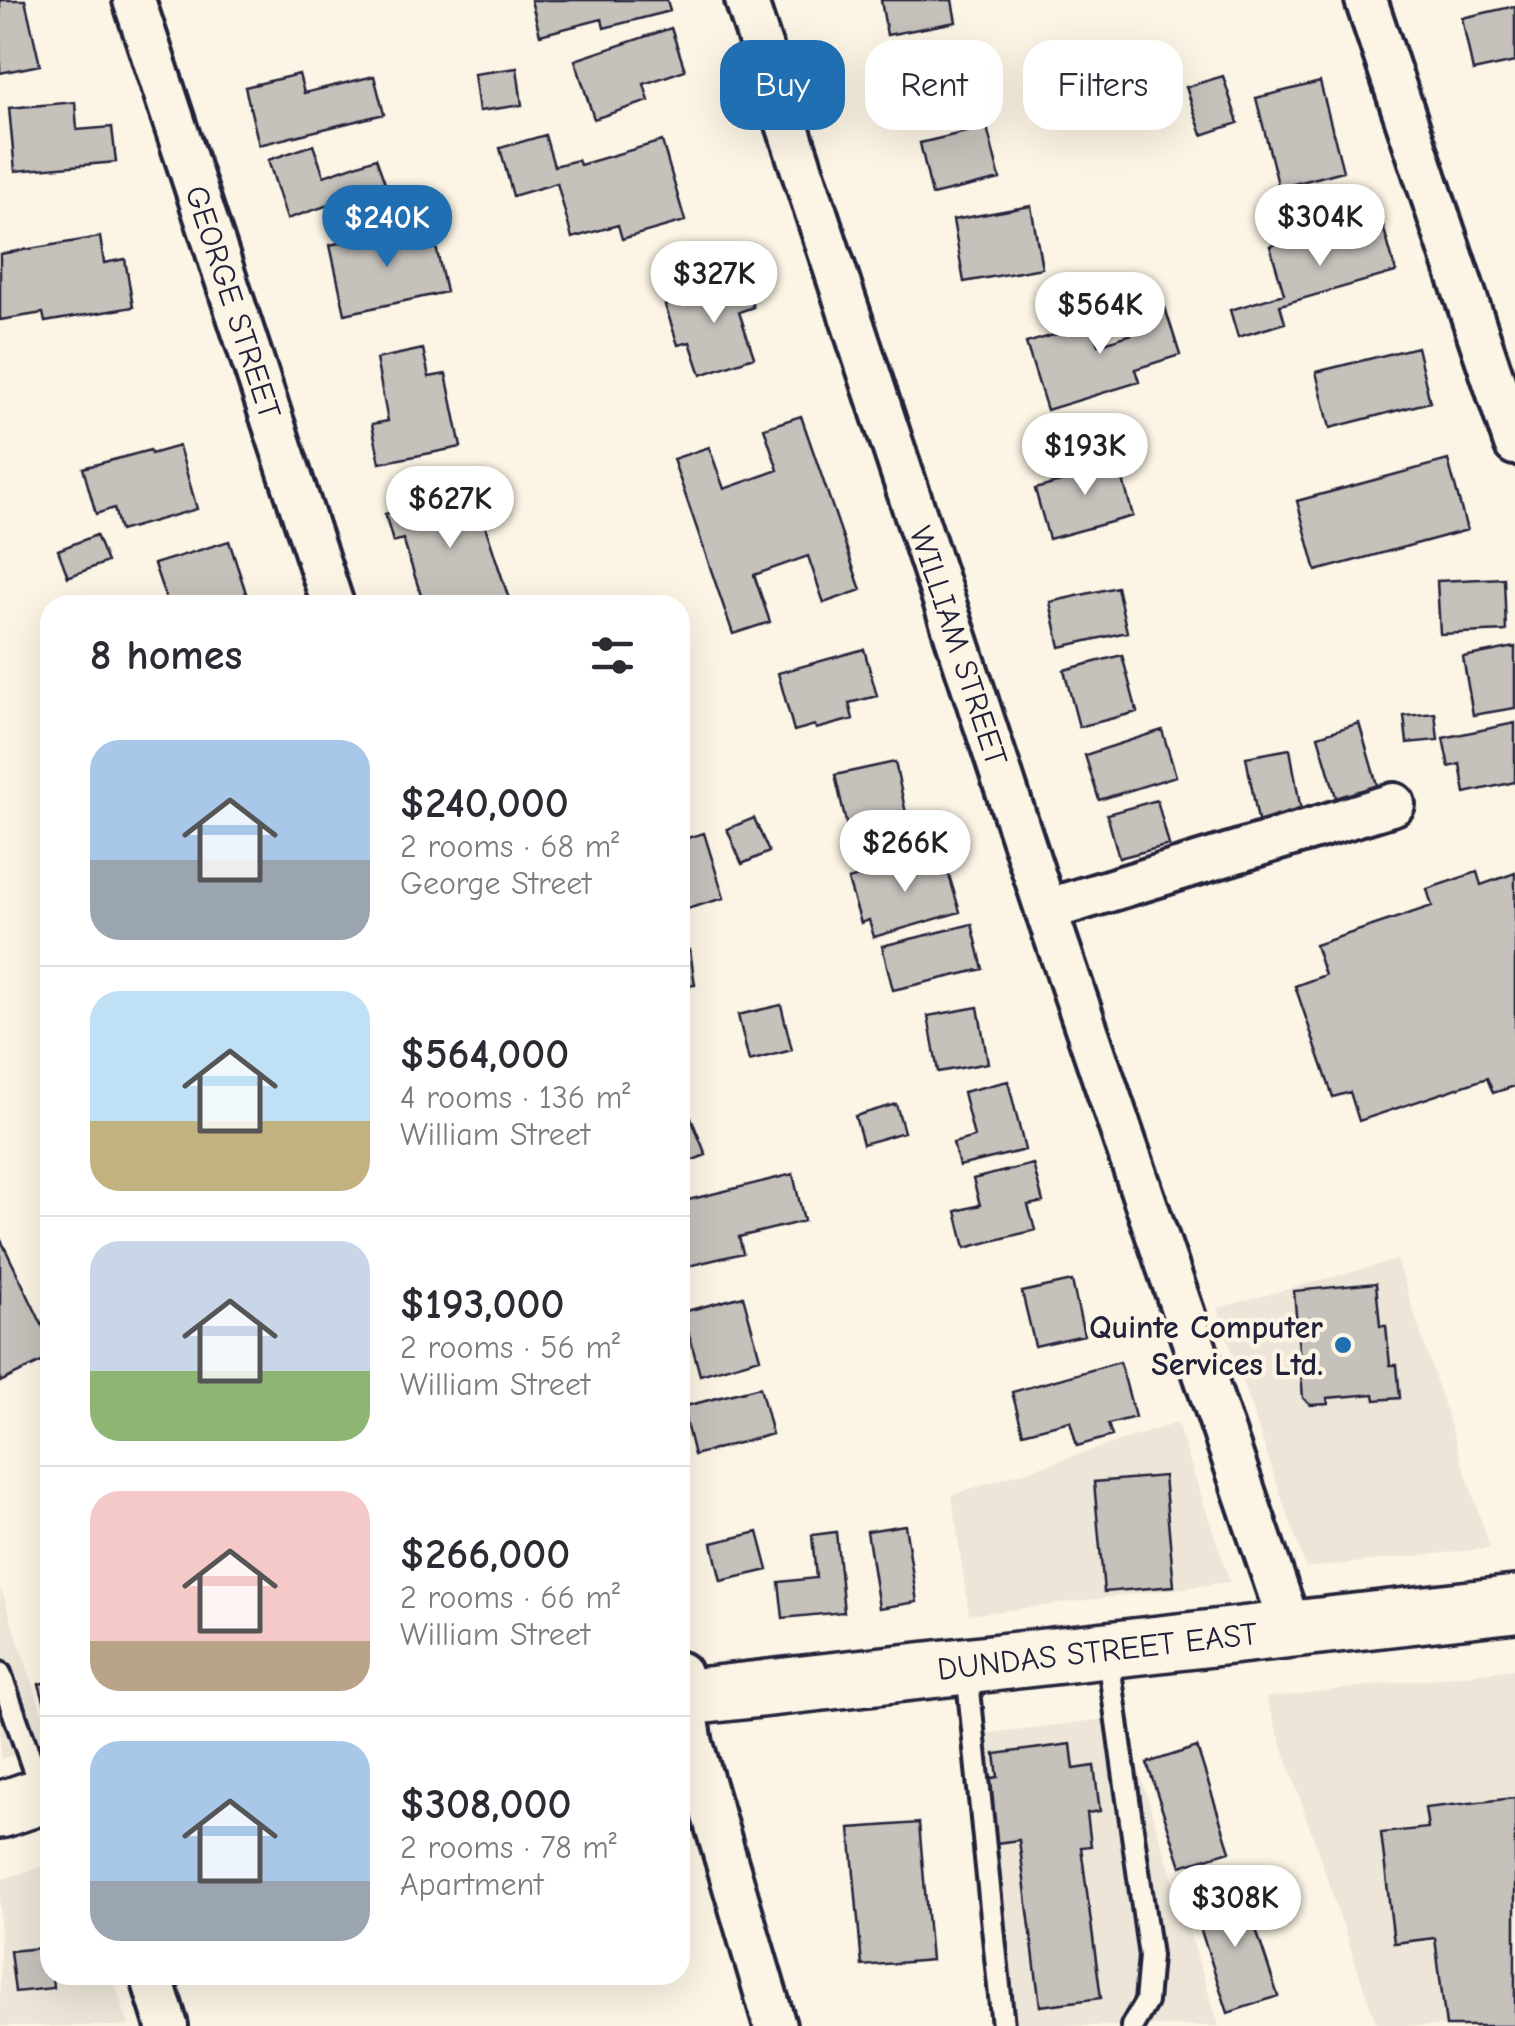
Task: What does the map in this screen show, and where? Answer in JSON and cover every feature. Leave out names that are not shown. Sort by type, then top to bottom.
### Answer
[{"type":"main road","name":"DUNDAS STREET EAST","points":[[690,1688],[966,1666],[1515,1604]]},
{"type":"street","name":"GEORGE STREET","points":[[134,0],[330,595]]},
{"type":"street","name":"WILLIAM STREET","points":[[746,0],[1046,910],[1292,1630]]},
{"type":"street","points":[[1366,0],[1515,444]]},
{"type":"street","points":[[1046,910],[1394,804]]},
{"type":"street","points":[[690,1734],[774,2026]]},
{"type":"street","points":[[154,1985],[167,2026]]},
{"type":"lane","points":[[1107,1650],[1150,1956],[1146,2002],[1132,2026]]},
{"type":"lane","points":[[966,1666],[1003,2026]]},
{"type":"lane","points":[[0,1674],[31,1799]]},
{"type":"shaded area","points":[[1397,1260],[1490,1548],[1306,1568],[1217,1308]]},
{"type":"shaded area","points":[[1177,1423],[1230,1582],[969,1615],[952,1495]]},
{"type":"shaded area","points":[[0,1586],[40,1706],[40,1747],[0,1759]]},
{"type":"shaded area","points":[[1515,1669],[1515,2026],[1377,2026],[1266,1698]]},
{"type":"shaded area","points":[[1122,1717],[1219,2026],[1004,2026],[974,1735]]},
{"type":"shaded area","points":[[40,1867],[40,1985],[115,1985],[129,2026],[0,2026],[0,1880]]},
{"type":"building","points":[[0,0],[25,0],[40,65],[0,73]]},
{"type":"building","points":[[531,0],[667,0],[670,11],[604,28],[602,19],[540,35]]},
{"type":"building","points":[[881,0],[952,0],[956,22],[887,35]]},
{"type":"building","points":[[1515,6],[1515,62],[1473,71],[1462,18]]},
{"type":"building","points":[[671,28],[685,70],[644,84],[649,101],[594,119],[575,60]]},
{"type":"building","points":[[517,68],[522,105],[479,111],[474,74]]},
{"type":"building","points":[[299,74],[304,93],[374,76],[384,114],[259,145],[245,87]]},
{"type":"building","points":[[1223,76],[1238,123],[1202,135],[1186,87]]},
{"type":"building","points":[[1320,82],[1343,171],[1279,188],[1256,98]]},
{"type":"building","points":[[75,102],[77,130],[112,127],[116,162],[15,171],[9,108]]},
{"type":"building","points":[[988,130],[1000,179],[932,195],[920,143]]},
{"type":"building","points":[[545,135],[554,166],[578,160],[580,165],[662,141],[685,221],[622,239],[618,225],[572,238],[557,183],[513,196],[500,148]]},
{"type":"building","points":[[313,145],[324,176],[376,158],[386,186],[287,219],[268,160]]},
{"type":"building","points":[[1031,206],[1042,268],[964,282],[953,220]]},
{"type":"building","points":[[1380,215],[1396,272],[1280,305],[1285,323],[1238,337],[1230,310],[1284,294],[1270,246]]},
{"type":"building","points":[[409,227],[412,238],[433,233],[446,292],[345,314],[330,245]]},
{"type":"building","points":[[100,237],[104,263],[125,259],[133,307],[45,322],[43,313],[0,320],[0,254]]},
{"type":"building","points":[[743,279],[753,307],[739,312],[754,357],[701,375],[690,342],[678,345],[665,305]]},
{"type":"building","points":[[1163,301],[1180,355],[1135,369],[1139,382],[1047,410],[1026,343],[1091,324],[1098,345],[1132,334],[1125,313]]},
{"type":"building","points":[[1417,347],[1430,402],[1330,428],[1316,372]]},
{"type":"building","points":[[423,349],[429,377],[446,374],[461,447],[380,463],[372,424],[388,421],[376,359]]},
{"type":"building","points":[[801,416],[861,590],[824,603],[808,556],[754,575],[770,622],[733,634],[673,459],[709,447],[724,489],[778,470],[764,428]]},
{"type":"building","points":[[179,446],[197,509],[120,531],[114,508],[96,514],[83,468]]},
{"type":"building","points":[[1116,454],[1133,516],[1049,539],[1035,489],[1064,481],[1062,470]]},
{"type":"building","points":[[1448,460],[1467,530],[1316,571],[1297,501]]},
{"type":"building","points":[[472,486],[508,595],[421,595],[403,539],[393,542],[385,514]]},
{"type":"building","points":[[96,535],[107,562],[68,577],[58,550]]},
{"type":"building","points":[[229,541],[247,595],[165,595],[154,564]]},
{"type":"building","points":[[1504,578],[1506,631],[1440,634],[1437,581]]},
{"type":"building","points":[[1117,587],[1127,632],[1060,647],[1050,602]]},
{"type":"building","points":[[1515,647],[1515,708],[1473,715],[1463,657]]},
{"type":"building","points":[[864,649],[877,696],[849,703],[853,719],[794,731],[778,673]]},
{"type":"building","points":[[1122,655],[1137,712],[1079,727],[1064,670]]},
{"type":"building","points":[[1435,713],[1438,740],[1407,743],[1404,716]]},
{"type":"building","points":[[1359,723],[1382,802],[1341,814],[1318,736]]},
{"type":"building","points":[[1515,723],[1515,782],[1465,793],[1460,764],[1449,767],[1443,738]]},
{"type":"building","points":[[1162,730],[1176,776],[1099,800],[1085,755]]},
{"type":"building","points":[[1290,749],[1303,822],[1260,831],[1246,757]]},
{"type":"building","points":[[895,762],[907,818],[848,831],[835,775]]},
{"type":"building","points":[[1157,800],[1169,845],[1119,858],[1107,814]]},
{"type":"building","points":[[754,818],[769,852],[742,864],[727,829]]},
{"type":"building","points":[[704,833],[724,898],[690,908],[690,837]]},
{"type":"building","points":[[942,852],[960,912],[874,937],[869,920],[861,923],[848,880]]},
{"type":"building","points":[[1477,872],[1481,885],[1515,873],[1515,1086],[1493,1093],[1487,1078],[1359,1121],[1350,1092],[1333,1097],[1295,986],[1325,975],[1315,945],[1432,906],[1427,889]]},
{"type":"building","points":[[972,924],[983,969],[893,990],[882,946]]},
{"type":"building","points":[[690,950],[695,985],[690,986]]},
{"type":"building","points":[[781,1005],[792,1050],[749,1061],[738,1015]]},
{"type":"building","points":[[978,1007],[988,1063],[938,1072],[928,1016]]},
{"type":"building","points":[[1008,1081],[1025,1150],[959,1166],[953,1143],[974,1137],[963,1092]]},
{"type":"building","points":[[896,1104],[904,1132],[863,1144],[855,1116]]},
{"type":"building","points":[[690,1115],[706,1155],[690,1161]]},
{"type":"building","points":[[1033,1164],[1043,1202],[1028,1205],[1035,1230],[965,1248],[956,1211],[980,1205],[973,1179]]},
{"type":"building","points":[[793,1174],[804,1221],[739,1237],[743,1253],[690,1266],[690,1200]]},
{"type":"building","points":[[0,1238],[40,1320],[40,1363],[0,1382]]},
{"type":"building","points":[[1072,1281],[1084,1335],[1035,1346],[1022,1292]]},
{"type":"building","name":"Quinte Computer Services Ltd.","points":[[1376,1283],[1380,1326],[1386,1326],[1390,1365],[1397,1365],[1400,1398],[1375,1400],[1374,1394],[1327,1398],[1328,1404],[1310,1405],[1303,1398],[1294,1291]]},
{"type":"building","points":[[743,1296],[760,1358],[700,1375],[690,1338],[690,1310]]},
{"type":"building","points":[[1120,1362],[1135,1417],[1108,1424],[1112,1436],[1077,1446],[1070,1421],[1023,1433],[1012,1392]]},
{"type":"building","points":[[760,1387],[772,1434],[694,1455],[690,1405]]},
{"type":"building","points":[[1164,1476],[1174,1586],[1104,1592],[1094,1482]]},
{"type":"building","points":[[905,1525],[917,1602],[879,1608],[867,1531]]},
{"type":"building","points":[[758,1532],[768,1570],[721,1581],[712,1543]]},
{"type":"building","points":[[836,1532],[844,1612],[783,1618],[779,1582],[816,1578],[812,1535]]},
{"type":"building","points":[[1071,1744],[1074,1769],[1094,1766],[1100,1811],[1087,1813],[1091,1846],[1081,1847],[1101,1998],[1040,2006],[1019,1840],[996,1843],[992,1809],[984,1809],[980,1780],[998,1777],[995,1754]]},
{"type":"building","points":[[1197,1747],[1230,1851],[1181,1866],[1147,1763]]},
{"type":"building","points":[[1515,1798],[1515,2026],[1446,2026],[1435,1938],[1394,1943],[1381,1833],[1428,1828],[1425,1808]]},
{"type":"building","points":[[919,1823],[931,1960],[862,1966],[850,1828]]},
{"type":"building","points":[[1242,1887],[1278,1996],[1228,2013],[1192,1903]]},
{"type":"building","points":[[40,1948],[40,1985],[53,1988],[15,1992],[10,1951]]},
{"type":"place","name":"Quinte Computer Services Ltd.","points":[[1343,1345]]}]
